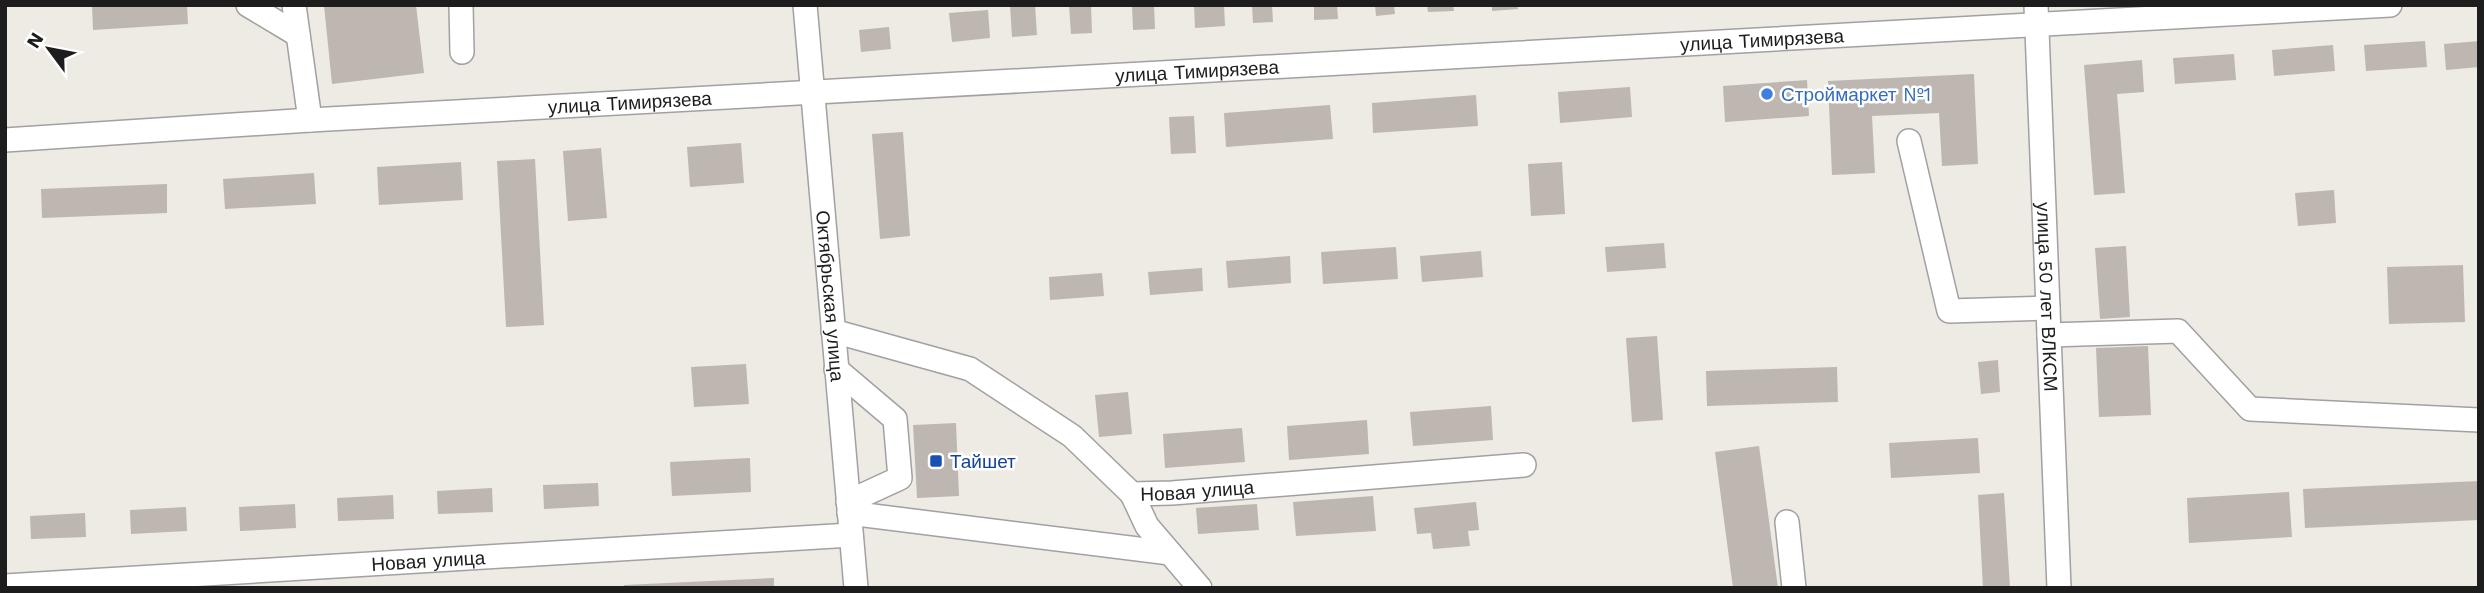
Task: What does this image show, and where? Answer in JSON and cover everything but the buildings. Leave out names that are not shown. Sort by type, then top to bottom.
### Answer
[{"type":"street","points":[[248,5],[298,35]]},
{"type":"street","points":[[294,5],[310,120]]},
{"type":"street","points":[[461,5],[462,52]]},
{"type":"street","name":"Октябрьская улица","points":[[805,5],[856,588]]},
{"type":"street","name":"улица Тимирязева","points":[[5,139],[811,92],[2036,15],[2390,5]]},
{"type":"street","name":"улица 50 лет ВЛКСМ","points":[[2036,15],[2059,588]]},
{"type":"street","points":[[1909,141],[1949,311],[2048,309]]},
{"type":"street","name":"Новая улица","points":[[833,331],[970,369],[1072,436],[1132,494],[1524,465]]},
{"type":"street","points":[[2049,335],[2178,331],[2250,409],[2479,420]]},
{"type":"street","points":[[836,369],[895,419],[900,478],[849,516]]},
{"type":"street","points":[[1132,494],[1147,526],[1199,588]]},
{"type":"street","points":[[849,516],[1170,553]]},
{"type":"street","name":"Новая улица","points":[[5,586],[849,516]]},
{"type":"street","points":[[1787,522],[1794,588]]},
{"type":"place","name":"Строймаркет №1","points":[[1767,94]]},
{"type":"place","name":"Тайшет","points":[[936,461]]}]
